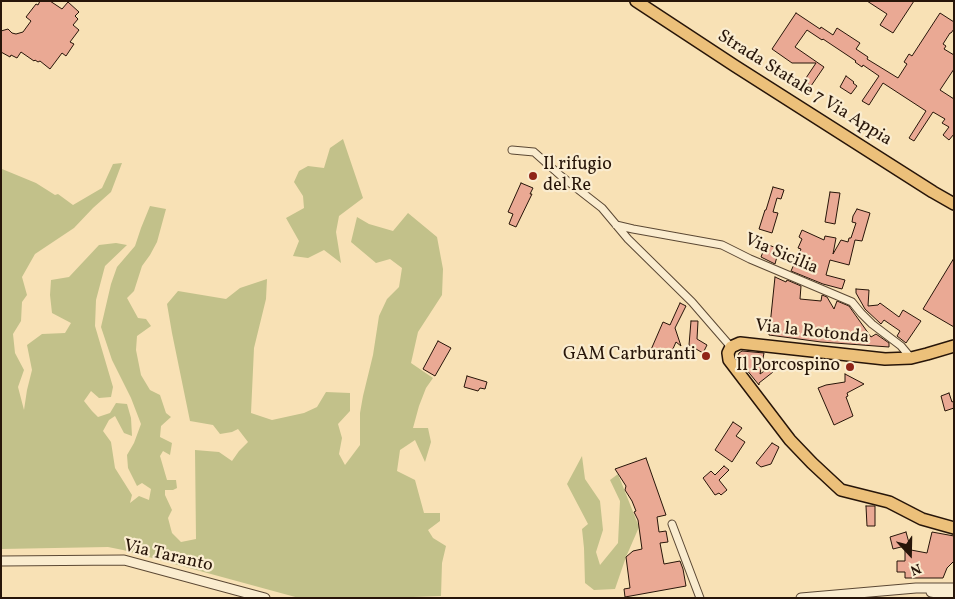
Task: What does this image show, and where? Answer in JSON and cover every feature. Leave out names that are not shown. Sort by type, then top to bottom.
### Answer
[{"type":"main road","name":"Strada Statale 7 Via Appia","points":[[636,1],[735,66],[954,204]]},
{"type":"main road","name":"Via la Rotonda","points":[[954,346],[911,358],[885,359],[740,343],[731,346],[728,353],[729,360],[790,440],[841,490],[889,502],[922,519],[954,528]]},
{"type":"street","points":[[512,150],[534,152],[602,208],[628,239],[692,302],[731,346]]},
{"type":"street","name":"Via Sicilia","points":[[616,225],[722,245],[750,259],[852,302],[860,313],[901,346],[911,358]]},
{"type":"street","points":[[672,524],[700,598]]},
{"type":"street","name":"Via Taranto","points":[[1,561],[124,560],[265,598]]},
{"type":"street","points":[[800,598],[866,595],[916,588],[954,588]]},
{"type":"street","points":[[916,588],[954,596]]},
{"type":"shaded area","points":[[343,139],[363,198],[339,216],[336,232],[341,263],[324,250],[308,258],[293,256],[299,241],[286,218],[304,208],[303,196],[294,182],[299,171],[308,166],[324,168],[330,148]]},
{"type":"shaded area","points":[[122,163],[111,192],[74,228],[35,254],[22,277],[27,295],[22,302],[21,321],[13,334],[15,353],[24,370],[18,387],[24,410],[32,370],[27,345],[42,334],[65,333],[71,323],[52,313],[51,280],[69,277],[99,245],[116,243],[127,245],[105,266],[96,300],[95,326],[113,387],[111,397],[99,398],[91,391],[84,401],[98,417],[110,413],[116,403],[127,404],[131,418],[132,436],[124,433],[115,416],[109,420],[103,431],[111,442],[115,468],[132,495],[130,503],[139,496],[149,500],[151,489],[142,483],[137,486],[128,468],[127,455],[141,424],[131,398],[112,360],[101,327],[117,267],[135,246],[150,206],[166,209],[157,242],[142,266],[134,291],[127,298],[138,318],[146,319],[151,326],[137,336],[136,350],[141,375],[150,390],[160,395],[166,413],[171,417],[161,426],[160,437],[172,443],[170,455],[163,451],[160,456],[167,480],[176,480],[177,488],[165,490],[165,495],[172,510],[168,518],[172,533],[181,542],[196,539],[195,450],[219,452],[232,461],[248,442],[238,429],[220,434],[213,425],[190,421],[167,304],[178,291],[226,299],[240,288],[267,279],[266,299],[254,348],[251,413],[272,420],[304,413],[317,407],[326,392],[350,393],[350,411],[338,424],[342,438],[339,454],[345,465],[360,445],[360,413],[373,355],[379,316],[387,299],[399,287],[402,268],[390,259],[376,263],[351,242],[357,217],[369,224],[393,231],[408,213],[437,237],[443,269],[442,295],[418,332],[411,363],[433,378],[426,388],[413,428],[428,428],[431,442],[425,462],[415,440],[400,450],[397,471],[415,480],[424,513],[440,513],[440,521],[428,530],[433,538],[446,546],[442,563],[441,596],[299,598],[108,547],[1,549],[1,170],[36,183],[55,195],[58,194],[73,205],[102,188],[113,164]]},
{"type":"shaded area","points":[[582,456],[585,479],[600,501],[603,530],[596,552],[600,565],[618,543],[620,501],[610,480],[618,474],[639,527],[615,589],[594,590],[585,583],[582,529],[588,524],[567,484]]},
{"type":"building","points":[[40,1],[50,1],[62,9],[68,2],[79,12],[75,16],[78,19],[73,25],[79,30],[70,42],[74,44],[66,56],[62,53],[50,69],[40,61],[34,61],[21,52],[17,58],[11,55],[10,57],[1,52],[1,31],[8,29],[16,34],[23,32],[31,21],[26,17]]},
{"type":"building","points":[[867,1],[914,1],[893,33],[880,25],[887,14]]},
{"type":"building","points":[[796,13],[833,35],[837,28],[860,43],[856,49],[868,57],[867,59],[898,78],[907,64],[904,62],[909,54],[912,56],[940,13],[954,22],[954,29],[943,44],[946,46],[944,49],[954,55],[954,69],[940,90],[954,99],[954,134],[949,140],[943,135],[949,127],[942,123],[945,119],[933,112],[914,141],[909,138],[926,111],[883,83],[869,105],[862,101],[879,76],[863,65],[862,67],[856,61],[807,30],[795,47],[824,67],[811,86],[804,81],[816,63],[792,63],[772,49]]},
{"type":"building","points":[[846,76],[857,86],[851,94],[840,87]]},
{"type":"building","points":[[521,183],[533,188],[516,227],[509,224],[513,214],[508,212]]},
{"type":"building","points":[[773,187],[784,190],[781,199],[777,198],[773,212],[778,213],[772,233],[759,229]]},
{"type":"building","points":[[830,192],[840,193],[835,224],[825,222]]},
{"type":"building","points":[[857,209],[870,213],[862,241],[855,240],[849,265],[830,260],[826,275],[845,280],[842,289],[823,284],[791,271],[801,249],[798,248],[802,239],[799,237],[802,230],[824,240],[825,236],[836,238],[833,254],[841,240],[848,242],[849,238],[851,238],[856,223],[852,222],[853,216]]},
{"type":"building","points":[[766,244],[779,249],[775,264],[761,257]]},
{"type":"building","points":[[954,258],[954,327],[923,309]]},
{"type":"building","points":[[775,277],[801,286],[800,299],[821,301],[822,295],[827,297],[834,309],[837,301],[849,306],[871,337],[876,334],[889,343],[889,347],[821,342],[769,335]]},
{"type":"building","points":[[856,289],[869,290],[868,306],[880,303],[899,317],[903,310],[921,321],[906,343],[897,336],[900,331],[884,320],[881,324],[865,309],[856,293]]},
{"type":"building","points":[[680,303],[686,306],[675,328],[681,346],[676,342],[668,360],[650,352],[663,322],[670,325]]},
{"type":"building","points":[[691,321],[698,321],[697,339],[707,345],[703,353],[689,345]]},
{"type":"building","points":[[438,341],[451,348],[435,376],[423,369]]},
{"type":"building","points":[[742,351],[764,353],[760,374],[770,367],[773,372],[759,385],[737,358]]},
{"type":"building","points":[[845,374],[864,384],[847,393],[848,396],[846,397],[853,416],[834,425],[818,388],[845,382]]},
{"type":"building","points":[[467,376],[487,382],[485,389],[480,388],[478,391],[464,387]]},
{"type":"building","points":[[949,393],[952,402],[954,401],[954,408],[945,411],[941,396]]},
{"type":"building","points":[[733,422],[742,428],[736,436],[745,442],[732,462],[715,450]]},
{"type":"building","points":[[772,443],[779,447],[771,464],[761,467],[756,463]]},
{"type":"building","points":[[646,458],[666,515],[657,517],[659,532],[666,531],[668,542],[660,543],[664,564],[680,561],[686,586],[625,597],[624,589],[630,588],[626,557],[633,551],[642,549],[638,520],[634,512],[636,511],[625,490],[626,486],[615,469]]},
{"type":"building","points":[[724,466],[729,470],[719,480],[727,490],[721,495],[719,493],[715,495],[703,478],[711,471],[715,475]]},
{"type":"building","points":[[866,506],[875,506],[875,526],[867,526]]},
{"type":"building","points":[[906,532],[911,550],[927,553],[932,532],[954,536],[954,561],[947,568],[943,578],[905,578],[905,572],[897,572],[897,561],[905,561],[905,546],[893,549],[890,537]]},
{"type":"place","name":"Il rifugio del Re","points":[[533,176]]},
{"type":"place","name":"GAM Carburanti","points":[[706,356]]},
{"type":"place","name":"Il Porcospino","points":[[850,367]]}]
